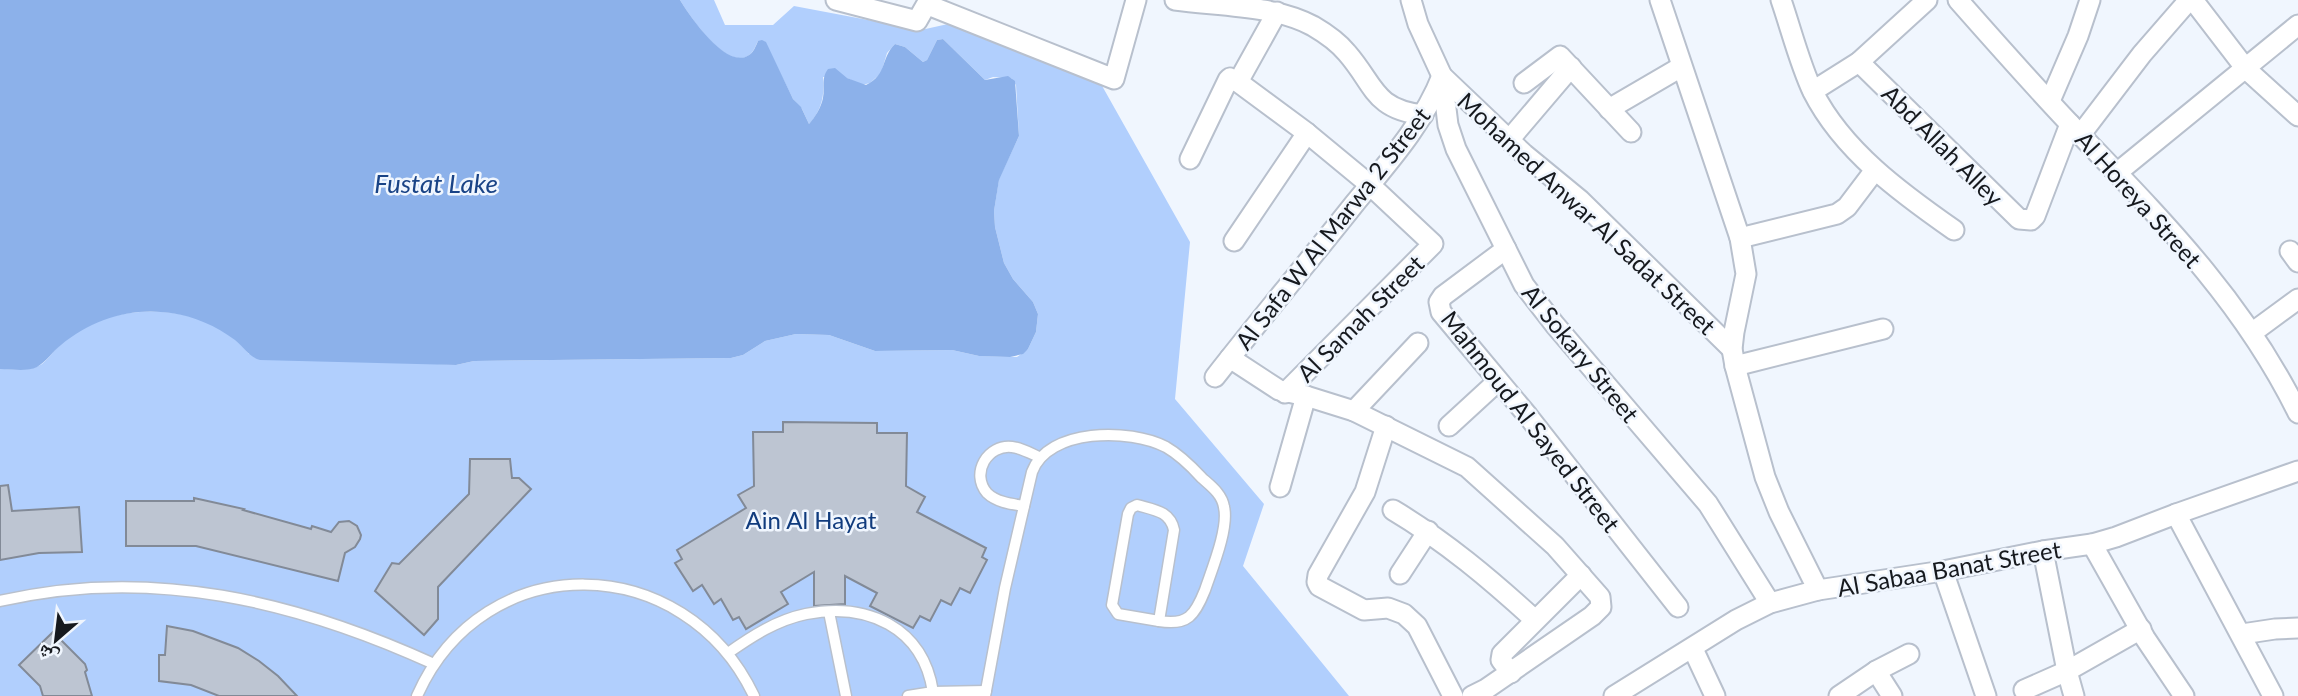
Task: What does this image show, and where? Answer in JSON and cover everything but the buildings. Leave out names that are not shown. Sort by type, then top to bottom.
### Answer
[{"type":"street","points":[[836,0],[917,21],[929,2],[1115,79],[1136,0]]},
{"type":"street","points":[[1175,0],[1268,7],[1297,18],[1331,38],[1346,51],[1383,101],[1409,113],[1423,115]]},
{"type":"street","points":[[1660,0],[1740,238],[1746,274],[1733,358],[1765,477],[1779,512],[1818,590]]},
{"type":"street","points":[[1781,0],[1813,91],[1835,126],[1875,170],[1912,201],[1954,230]]},
{"type":"street","points":[[1813,91],[1859,62],[1927,0]]},
{"type":"street","name":"Al Horeya Street","points":[[1958,0],[1976,8],[2050,101],[2167,224],[2253,332],[2279,374],[2298,413]]},
{"type":"street","points":[[2050,101],[2090,0]]},
{"type":"street","points":[[2076,129],[2191,0],[2246,69],[2298,116]]},
{"type":"street","name":"Al Sokary Street","points":[[1415,2],[1426,42],[1443,76],[1448,125],[1455,149],[1524,285],[1708,504],[1770,603]]},
{"type":"street","points":[[1238,82],[1268,7]]},
{"type":"street","points":[[2118,172],[2298,25]]},
{"type":"street","points":[[1524,83],[1557,57],[1562,58],[1631,132]]},
{"type":"street","name":"Abd Allah Alley","points":[[1859,62],[2019,219],[2031,220],[2035,216],[2076,129]]},
{"type":"street","points":[[1508,140],[1571,67]]},
{"type":"street","points":[[1609,108],[1681,67]]},
{"type":"street","name":"Al Safa W Al Marwa 2 Street","points":[[1215,377],[1370,185],[1423,115],[1443,76]]},
{"type":"street","name":"Mohamed Anwar Al Sadat Street","points":[[1443,76],[1508,140],[1580,200],[1733,358]]},
{"type":"street","points":[[1190,159],[1230,78],[1307,134],[1370,185]]},
{"type":"street","points":[[1234,241],[1307,134]]},
{"type":"street","points":[[1740,238],[1837,214],[1847,207],[1875,170]]},
{"type":"street","name":"Al Samah Street","points":[[1285,393],[1433,244],[1370,185]]},
{"type":"street","name":"Mahmoud Al Sayed Street","points":[[1506,249],[1443,296],[1438,307],[1678,607]]},
{"type":"street","points":[[2253,332],[2298,299]]},
{"type":"street","points":[[1733,358],[1883,329]]},
{"type":"street","points":[[1354,411],[1418,343]]},
{"type":"street","points":[[1230,358],[1285,393],[1306,396],[1354,411],[1467,467],[1537,530],[1600,597],[1601,607],[1592,616],[1511,673],[1472,696]]},
{"type":"street","points":[[1449,426],[1498,381]]},
{"type":"street","points":[[1280,487],[1306,396]]},
{"type":"street","points":[[1386,426],[1365,492],[1318,575],[1317,582],[1319,586],[1364,610],[1388,608],[1404,614],[1417,626],[1453,696]]},
{"type":"street","name":"Al Sabaa Banat Street","points":[[1614,696],[1736,620],[1770,603],[1818,590],[2092,544],[2298,471]]},
{"type":"street","points":[[1393,510],[1428,531],[1464,558],[1535,620]]},
{"type":"street","points":[[2176,513],[2273,696]]},
{"type":"street","points":[[1400,574],[1428,531]]},
{"type":"street","points":[[2092,544],[2184,696]]},
{"type":"street","points":[[2043,551],[2074,696]]},
{"type":"street","points":[[1943,571],[1986,696]]},
{"type":"street","points":[[1511,673],[1500,657],[1581,575]]},
{"type":"street","points":[[2242,634],[2298,628]]},
{"type":"street","points":[[2024,690],[2067,671],[2141,629]]},
{"type":"street","points":[[1693,649],[1715,696]]},
{"type":"street","points":[[1839,696],[1876,671],[1909,654]]},
{"type":"street","points":[[1876,671],[1883,694]]},
{"type":"lane","points":[[908,696],[933,692],[986,694],[1005,587],[1032,472],[1039,457],[1054,447],[1084,438],[1119,435],[1152,441],[1177,454],[1218,493],[1224,506],[1225,520],[1210,573],[1195,611],[1190,617],[1177,623],[1159,621],[1118,614],[1112,605],[1128,514],[1134,506],[1164,513],[1173,525],[1174,536],[1159,621]]},
{"type":"lane","points":[[1024,506],[1002,502],[987,493],[980,479],[983,462],[995,450],[1003,447],[1020,449],[1039,457]]},
{"type":"lane","points":[[417,696],[434,664],[461,633],[499,606],[539,591],[581,584],[620,588],[657,599],[673,607],[703,627],[728,653],[754,696]]},
{"type":"lane","points":[[0,601],[97,588],[155,588],[212,594],[253,601],[325,621],[395,646],[434,664]]},
{"type":"lane","points":[[829,612],[846,696]]},
{"type":"lane","points":[[728,653],[747,639],[788,619],[807,614],[846,612],[874,618],[907,637],[924,659],[933,692]]},
{"type":"green space","name":"Ain Al Hayat","points":[[680,0],[714,0],[725,25],[773,25],[794,6],[921,30],[957,22],[1101,84],[1190,242],[1175,399],[1264,504],[1243,566],[1349,696],[0,696],[0,369],[21,370],[37,367],[75,333],[106,318],[150,311],[195,318],[216,326],[234,338],[249,354],[456,365],[474,361],[731,358],[743,355],[765,341],[796,334],[829,335],[875,351],[952,350],[979,356],[1017,357],[1028,349],[1036,332],[1038,314],[1033,302],[1013,279],[1004,263],[995,227],[994,211],[999,179],[1019,136],[1016,85],[1011,78],[993,77],[985,80],[943,39],[937,40],[927,60],[923,62],[905,47],[895,44],[887,53],[881,73],[870,83],[862,85],[847,78],[823,77],[821,103],[809,124],[802,109],[793,99],[765,42],[758,41],[749,55],[740,58],[730,56],[710,40]]},
{"type":"water","name":"Fustat Lake","points":[[0,0],[680,0],[710,39],[730,55],[740,58],[749,55],[758,41],[766,42],[793,99],[801,107],[809,124],[822,102],[824,79],[828,69],[835,68],[847,78],[866,85],[878,76],[895,44],[905,47],[923,62],[927,60],[937,40],[943,39],[985,80],[1008,76],[1015,81],[1019,136],[999,180],[994,211],[995,227],[1004,263],[1013,279],[1033,302],[1038,314],[1036,332],[1023,354],[1010,357],[979,356],[952,350],[875,351],[829,335],[796,334],[765,341],[743,355],[731,358],[474,361],[456,365],[260,360],[228,335],[204,322],[171,313],[141,312],[113,317],[86,328],[33,369],[0,369]]}]
